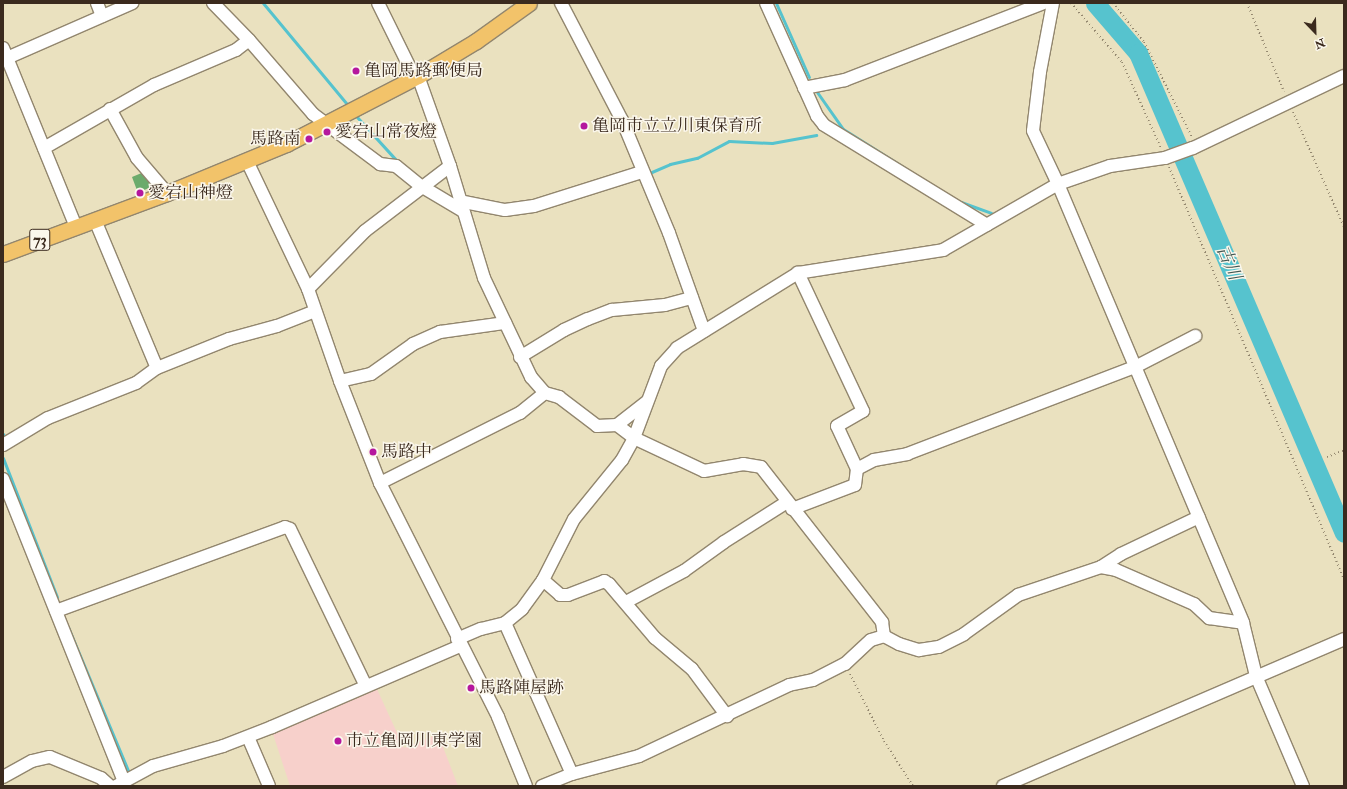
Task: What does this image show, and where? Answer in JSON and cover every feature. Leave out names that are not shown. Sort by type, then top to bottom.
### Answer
[{"type":"main road","name":"73","points":[[3,254],[167,193],[247,161],[416,77],[476,40],[529,3]]},
{"type":"street","points":[[97,3],[102,16]]},
{"type":"street","points":[[76,227],[4,52],[102,16],[132,3]]},
{"type":"street","points":[[213,3],[249,40],[313,114],[380,164],[396,166],[421,186],[461,206],[505,210],[534,206],[642,172]]},
{"type":"street","points":[[378,3],[416,77],[450,166],[484,278],[531,378],[545,393],[559,396],[597,426],[617,425],[646,402]]},
{"type":"street","points":[[562,3],[622,120],[642,172],[669,233],[704,331]]},
{"type":"street","points":[[766,3],[817,116],[824,125],[987,225]]},
{"type":"street","points":[[804,88],[845,80],[1044,3]]},
{"type":"street","points":[[1053,3],[1040,72],[1033,131],[1058,184],[1243,623],[1256,676],[1303,786]]},
{"type":"street","points":[[44,148],[154,85],[236,50],[249,40]]},
{"type":"street","points":[[3,479],[60,610],[120,784],[153,766],[248,737],[366,686],[458,642],[481,629],[505,623],[522,609],[543,580],[574,519],[622,460],[634,438],[646,402],[662,366],[677,348],[798,273],[943,250],[1058,184],[1110,166],[1168,157],[1195,147],[1344,76]]},
{"type":"street","points":[[110,109],[137,158],[167,193]]},
{"type":"street","points":[[247,161],[308,289],[340,381],[380,483],[458,642],[498,717],[526,786]]},
{"type":"street","points":[[308,289],[364,230],[421,186],[450,166]]},
{"type":"street","points":[[95,220],[157,368]]},
{"type":"street","points":[[626,602],[684,571],[724,542],[790,505],[855,485],[857,469],[837,426],[863,411],[798,273]]},
{"type":"street","points":[[520,357],[564,330],[612,310],[665,305],[692,298]]},
{"type":"street","points":[[3,445],[48,418],[136,383],[157,368],[229,338],[277,326],[315,311]]},
{"type":"street","points":[[340,381],[371,374],[413,344],[440,332],[505,323]]},
{"type":"street","points":[[857,469],[874,460],[907,454],[1135,367],[1195,336]]},
{"type":"street","points":[[380,483],[520,413],[545,393]]},
{"type":"street","points":[[617,425],[634,438],[704,471],[743,464],[761,467],[882,622],[884,636]]},
{"type":"street","points":[[542,786],[572,774],[639,756],[727,716],[789,684],[813,680],[844,664],[871,640],[884,636],[899,644],[919,650],[939,647],[964,634],[1018,595],[1101,567],[1121,554],[1199,517]]},
{"type":"street","points":[[60,610],[285,527],[290,529],[366,686]]},
{"type":"street","points":[[1101,567],[1116,570],[1194,604],[1209,618],[1243,623]]},
{"type":"street","points":[[543,580],[560,595],[568,595],[604,581],[626,602],[655,638],[692,669],[727,716]]},
{"type":"street","points":[[505,623],[572,774]]},
{"type":"street","points":[[1003,786],[1344,639]]},
{"type":"street","points":[[248,737],[269,786]]},
{"type":"street","points":[[3,777],[32,761],[50,757],[101,778],[110,786]]},
{"type":"path","points":[[1071,3],[1122,62],[1168,157],[1344,580]]},
{"type":"path","points":[[1113,3],[1144,42],[1195,147]]},
{"type":"path","points":[[1246,3],[1344,226]]},
{"type":"path","points":[[1326,458],[1344,450]]},
{"type":"path","points":[[844,664],[884,741],[914,786]]},
{"type":"shaded area","name":"市立亀岡川東学園","points":[[376,687],[404,748],[438,734],[458,786],[290,786],[273,734]]},
{"type":"green space","points":[[144,172],[155,185],[138,193],[132,177]]},
{"type":"waterway","points":[[263,3],[347,104]]},
{"type":"waterway","points":[[776,3],[809,77]]},
{"type":"waterway","name":"古川","points":[[1095,3],[1138,53],[1344,533]]},
{"type":"waterway","points":[[817,92],[843,129],[905,168]]},
{"type":"waterway","points":[[357,117],[398,162]]},
{"type":"waterway","points":[[647,174],[670,164],[697,158],[729,141],[772,143],[816,135]]},
{"type":"waterway","points":[[961,202],[991,213]]},
{"type":"waterway","points":[[3,434],[5,438]]},
{"type":"waterway","points":[[3,458],[57,597]]},
{"type":"waterway","points":[[68,627],[129,773]]},
{"type":"place","name":"亀岡馬路郵便局","points":[[356,71]]},
{"type":"place","name":"亀岡市立立川東保育所","points":[[584,126]]},
{"type":"place","name":"愛宕山常夜燈","points":[[327,132]]},
{"type":"place","name":"馬路南","points":[[309,139]]},
{"type":"place","name":"愛宕山神燈","points":[[140,193]]},
{"type":"place","name":"馬路中","points":[[373,452]]},
{"type":"place","name":"馬路陣屋跡","points":[[471,688]]},
{"type":"place","name":"市立亀岡川東学園","points":[[338,741]]}]
